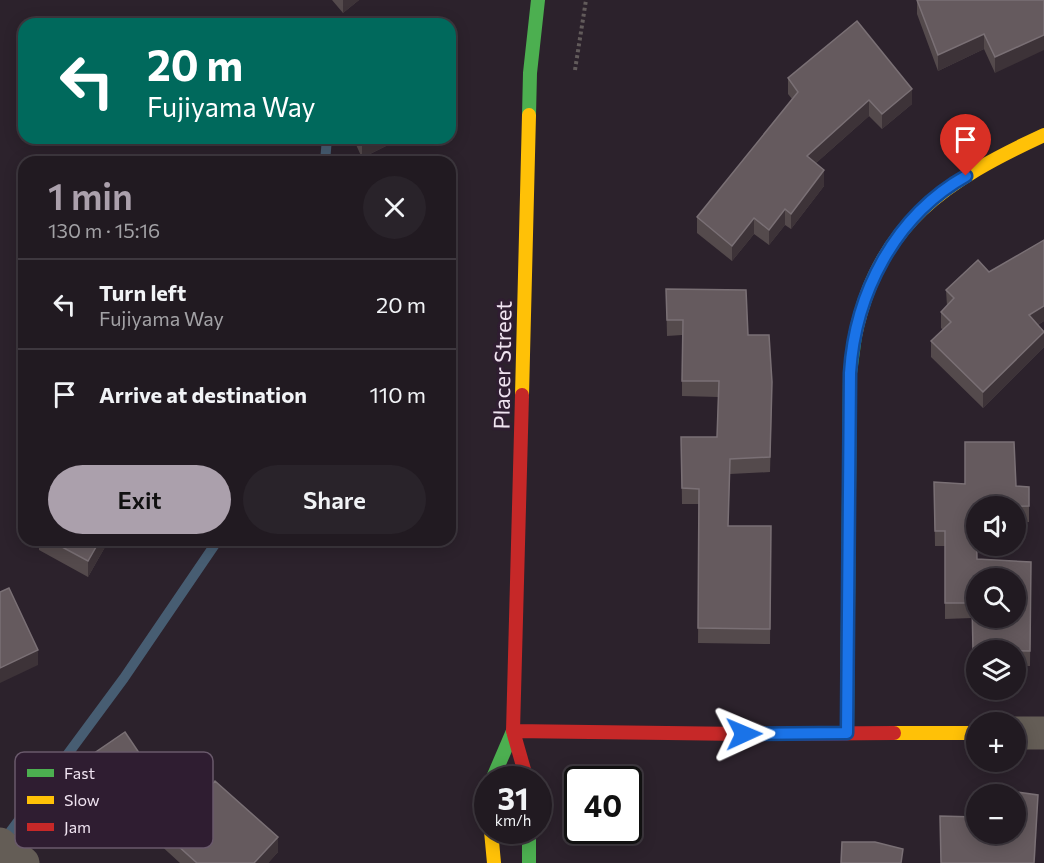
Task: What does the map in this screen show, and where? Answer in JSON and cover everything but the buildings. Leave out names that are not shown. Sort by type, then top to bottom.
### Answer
[{"type":"street","name":"Placer Street","points":[[513,731],[530,73],[538,0]]},
{"type":"street","points":[[847,733],[850,373],[857,323],[880,264],[909,222],[926,203],[950,185],[1013,149],[1044,135]]},
{"type":"street","points":[[513,731],[744,734],[966,733]]},
{"type":"street","points":[[498,766],[513,731]]},
{"type":"street","points":[[513,731],[523,766]]},
{"type":"street","points":[[1026,733],[1044,733]]},
{"type":"street","points":[[0,844],[23,863]]},
{"type":"street","points":[[492,844],[494,863]]},
{"type":"street","points":[[528,863],[529,844]]},
{"type":"path","points":[[575,70],[586,0]]},
{"type":"waterway","points":[[326,144],[326,156]]},
{"type":"waterway","points":[[69,752],[124,678],[214,546]]},
{"type":"waterway","points":[[2,843],[15,825]]},
{"type":"traffic: fast","points":[[529,115],[530,73],[538,0]]},
{"type":"traffic: fast","points":[[847,733],[850,373],[855,336]]},
{"type":"traffic: fast","points":[[498,766],[513,731]]},
{"type":"traffic: fast","points":[[529,844],[529,863]]},
{"type":"traffic: slow","points":[[522,395],[529,115]]},
{"type":"traffic: slow","points":[[855,336],[866,297],[881,263],[899,235],[922,210],[977,170],[1044,135]]},
{"type":"traffic: slow","points":[[894,733],[966,733]]},
{"type":"traffic: slow","points":[[492,844],[494,863]]},
{"type":"traffic: jam","points":[[522,395],[513,731],[523,766]]},
{"type":"traffic: jam","points":[[513,731],[894,733]]},
{"type":"route","points":[[744,734],[847,733],[850,373],[857,323],[880,264],[894,241],[926,203],[966,176]]}]
